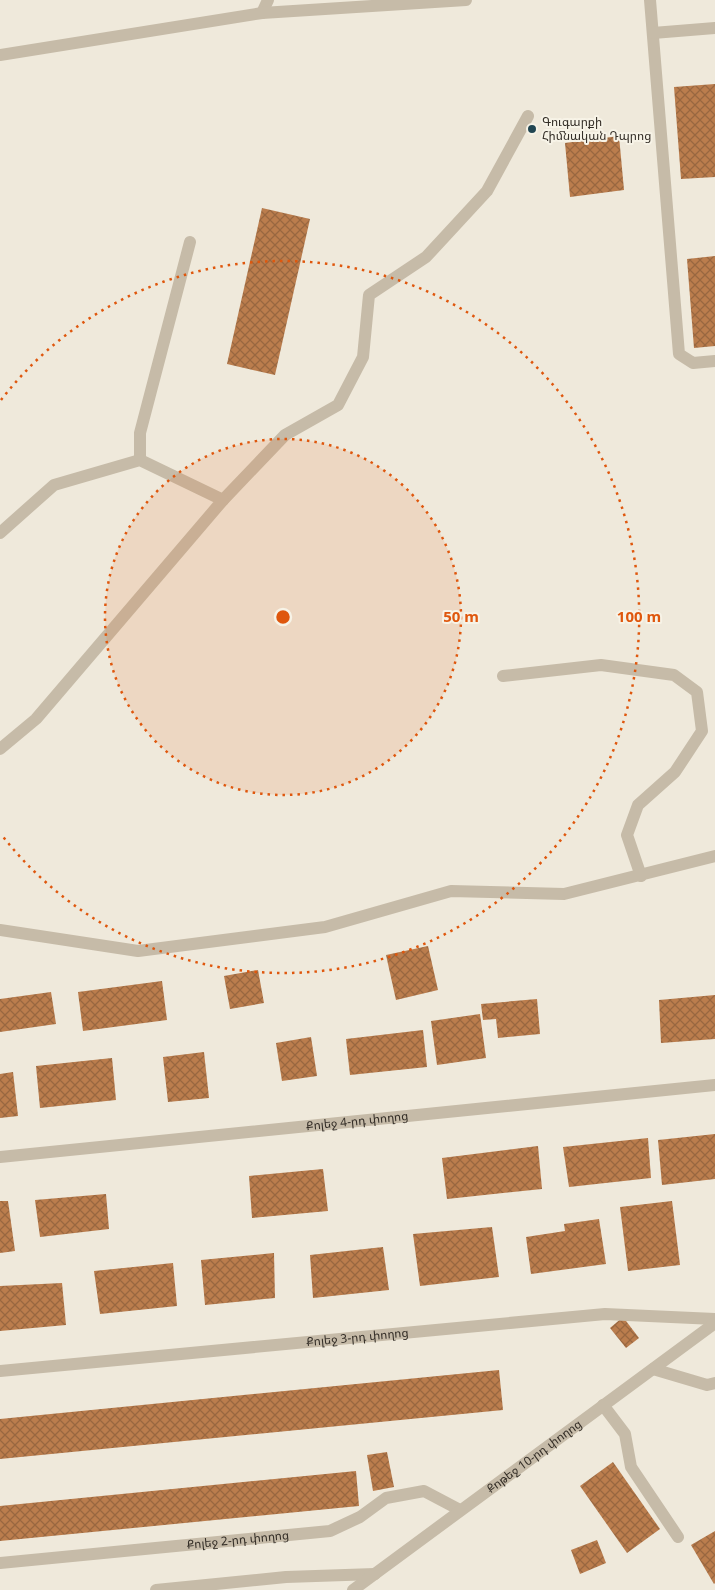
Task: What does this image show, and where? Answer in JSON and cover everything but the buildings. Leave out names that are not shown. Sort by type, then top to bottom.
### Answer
[{"type":"street","points":[[262,13],[268,0]]},
{"type":"street","points":[[0,55],[262,13],[466,0]]},
{"type":"street","points":[[650,0],[679,354],[693,363],[715,361]]},
{"type":"street","points":[[652,33],[715,28]]},
{"type":"street","points":[[0,749],[36,719],[224,500],[285,436],[338,405],[362,356],[369,294],[426,257],[487,191],[528,116]]},
{"type":"street","points":[[140,460],[140,434],[190,242]]},
{"type":"street","points":[[0,533],[54,485],[140,460],[224,500]]},
{"type":"street","points":[[503,676],[601,665],[674,675],[696,692],[702,731],[675,772],[638,805],[627,835],[641,876]]},
{"type":"street","points":[[0,930],[138,951],[324,927],[451,891],[564,894],[715,856]]},
{"type":"street","name":"Քոլեջ 4-րդ փողոց","points":[[0,1157],[715,1085]]},
{"type":"street","name":"Քոլեջ 3-րդ փողոց","points":[[0,1371],[605,1314],[715,1320]]},
{"type":"street","name":"Քոթեջ 10-րդ փողոց","points":[[352,1590],[715,1323]]},
{"type":"street","points":[[652,1369],[707,1385],[715,1383]]},
{"type":"street","points":[[603,1405],[625,1434],[631,1467],[678,1537]]},
{"type":"street","name":"Քոլեջ 2-րդ փողոց","points":[[0,1563],[330,1531],[360,1517],[386,1498],[424,1490],[460,1510]]},
{"type":"street","points":[[156,1590],[286,1577],[375,1574]]},
{"type":"place","name":"Գուգարքի Հիմնական Դպրոց","points":[[532,129]]}]
